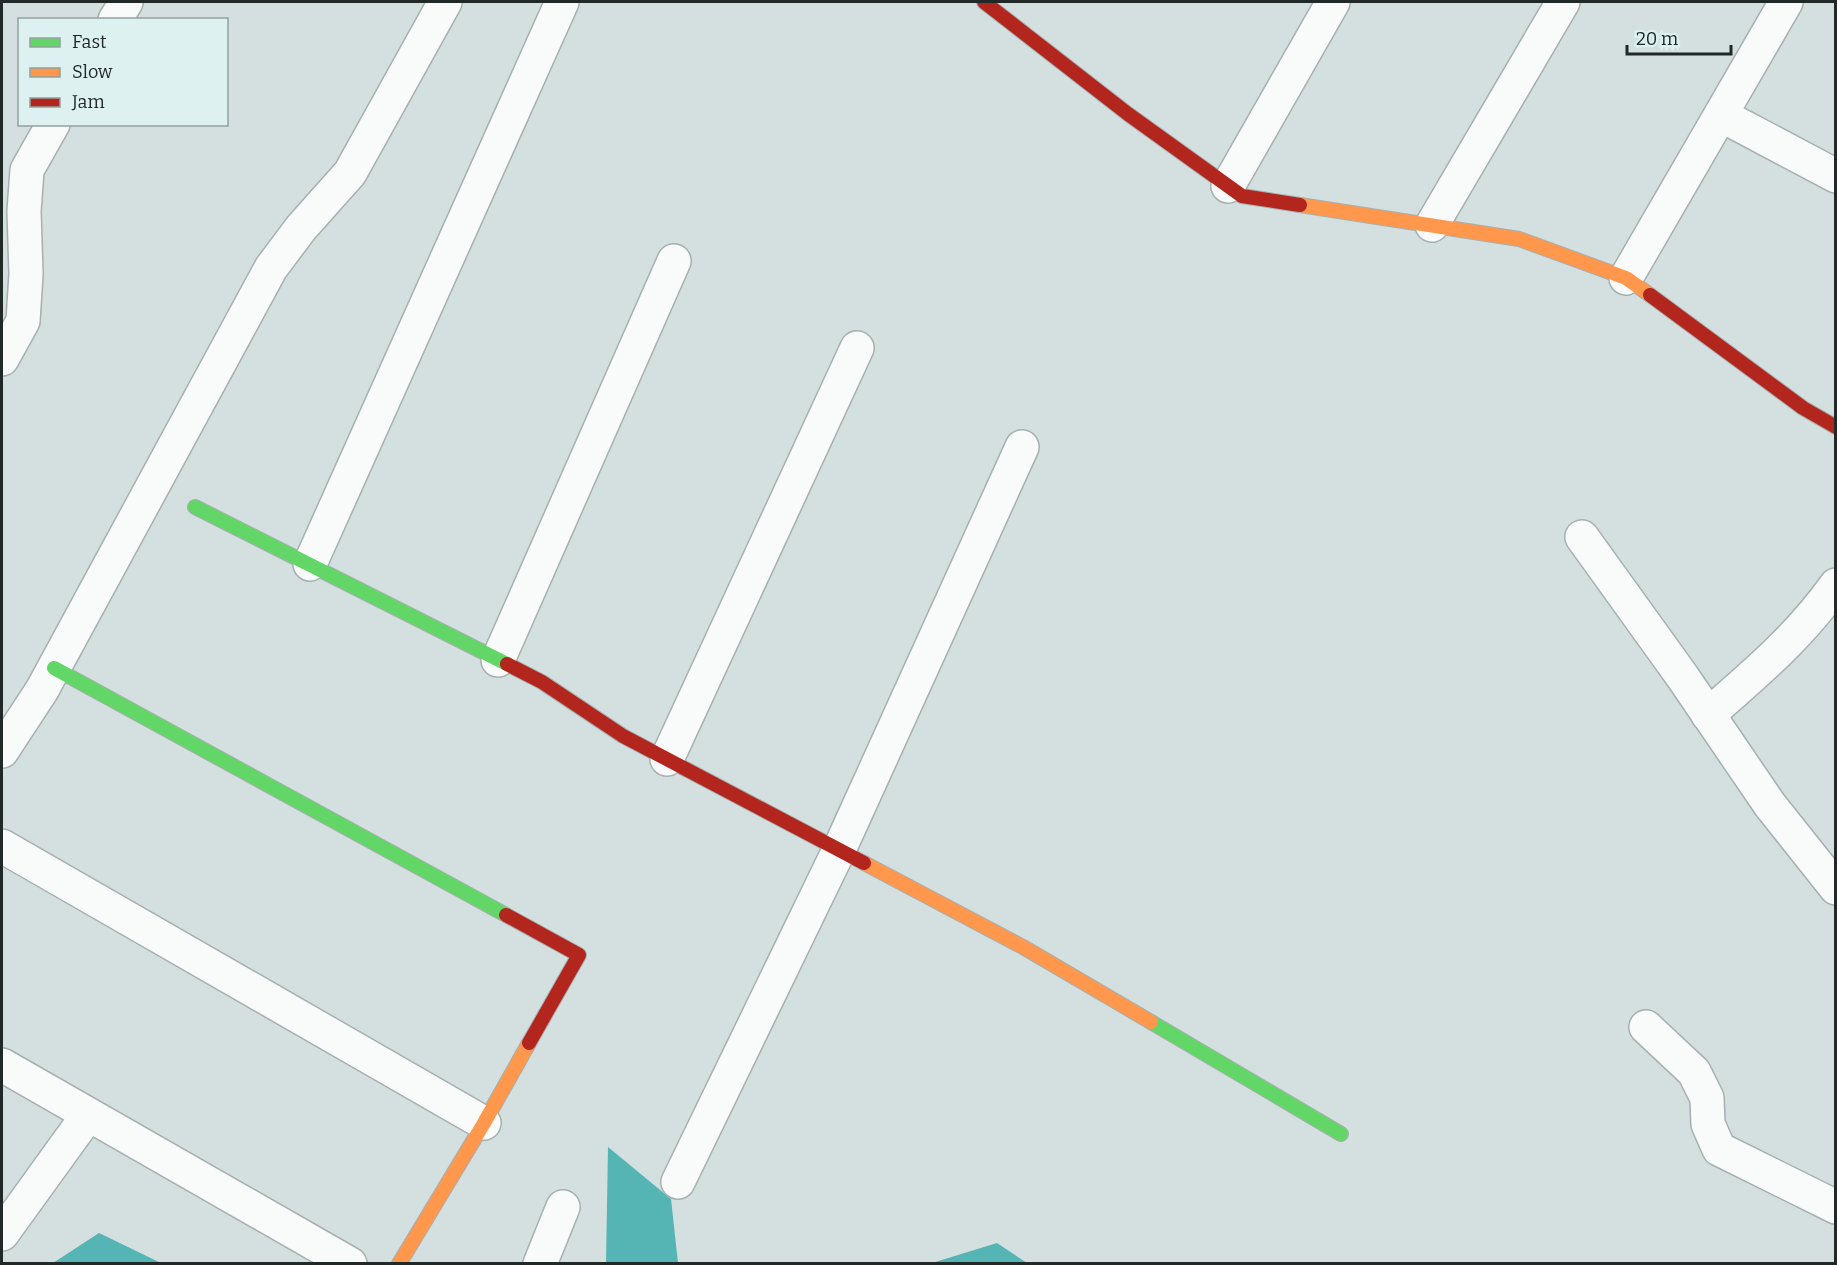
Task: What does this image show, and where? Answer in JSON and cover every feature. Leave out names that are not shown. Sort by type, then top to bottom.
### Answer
[{"type":"street","points":[[116,18],[126,2]]},
{"type":"street","points":[[2,751],[42,690],[271,268],[301,228],[350,173],[445,2]]},
{"type":"street","points":[[310,564],[562,2]]},
{"type":"street","points":[[984,2],[1128,114],[1242,196],[1519,239],[1626,278],[1803,408],[1836,427]]},
{"type":"street","points":[[1228,186],[1333,2]]},
{"type":"street","points":[[1432,225],[1563,2]]},
{"type":"street","points":[[1626,278],[1786,2]]},
{"type":"street","points":[[1721,114],[1836,176]]},
{"type":"street","points":[[2,359],[23,321],[26,274],[24,211],[27,170],[52,126]]},
{"type":"street","points":[[498,660],[674,261]]},
{"type":"street","points":[[667,759],[857,348]]},
{"type":"street","points":[[678,1182],[839,850],[1022,447]]},
{"type":"street","points":[[195,507],[542,682],[623,736],[1023,947],[1341,1134]]},
{"type":"street","points":[[1582,537],[1770,805],[1836,888]]},
{"type":"street","points":[[1708,715],[1789,642],[1815,614],[1836,585]]},
{"type":"street","points":[[54,668],[579,955],[484,1123],[399,1263]]},
{"type":"street","points":[[2,846],[484,1123]]},
{"type":"street","points":[[1646,1027],[1694,1072],[1707,1098],[1708,1125],[1719,1149],[1834,1207]]},
{"type":"street","points":[[2,1065],[350,1263]]},
{"type":"street","points":[[2,1234],[88,1115]]},
{"type":"street","points":[[540,1263],[563,1207]]},
{"type":"water","points":[[608,1147],[671,1199],[678,1263],[606,1263]]},
{"type":"water","points":[[99,1233],[161,1263],[53,1263]]},
{"type":"water","points":[[997,1243],[1027,1263],[932,1263]]},
{"type":"traffic: fast","points":[[195,507],[507,664]]},
{"type":"traffic: fast","points":[[54,668],[506,915]]},
{"type":"traffic: fast","points":[[1151,1022],[1341,1134]]},
{"type":"traffic: slow","points":[[1300,205],[1519,239],[1626,278],[1650,295]]},
{"type":"traffic: slow","points":[[864,863],[1023,947],[1151,1022]]},
{"type":"traffic: slow","points":[[399,1264],[529,1043]]},
{"type":"traffic: jam","points":[[984,2],[1128,114],[1242,196],[1300,205]]},
{"type":"traffic: jam","points":[[1650,295],[1803,408],[1836,427]]},
{"type":"traffic: jam","points":[[507,664],[542,682],[623,736],[864,863]]},
{"type":"traffic: jam","points":[[506,915],[579,955],[529,1043]]}]
